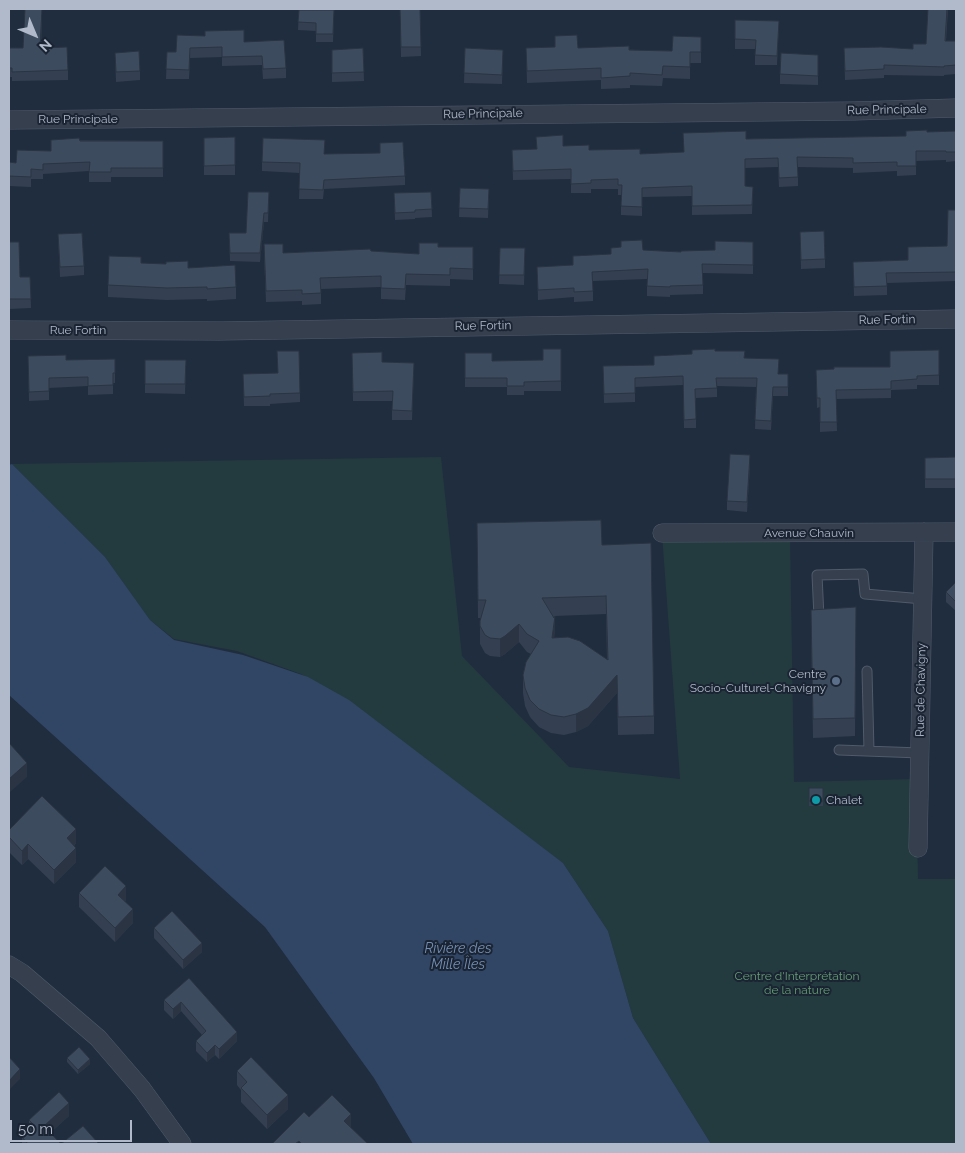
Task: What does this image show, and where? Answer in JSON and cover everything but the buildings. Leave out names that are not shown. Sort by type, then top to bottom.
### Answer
[{"type":"street","name":"Rue Principale","points":[[9,120],[843,111],[956,108]]},
{"type":"street","name":"Rue Fortin","points":[[9,330],[220,331],[956,319]]},
{"type":"street","name":"Rue de Chavigny","points":[[918,848],[924,532]]},
{"type":"street","name":"Avenue Chauvin","points":[[662,533],[956,532]]},
{"type":"street","points":[[9,965],[22,973],[98,1038],[142,1089],[182,1144]]},
{"type":"lane","points":[[819,617],[818,575],[863,574],[865,594],[923,599]]},
{"type":"lane","points":[[866,671],[869,751]]},
{"type":"lane","points":[[839,750],[920,753]]},
{"type":"green space","name":"Centre d'Interprétation de la nature","points":[[441,457],[462,656],[569,767],[680,779],[662,534],[790,534],[794,782],[916,779],[918,879],[956,879],[956,1144],[711,1144],[633,1018],[608,931],[563,863],[345,701],[301,674],[237,651],[174,639],[150,620],[105,557],[12,464]]},
{"type":"water","name":"Rivière des Mille Îles","points":[[12,464],[105,557],[150,620],[174,640],[243,655],[308,677],[349,700],[563,863],[608,931],[633,1018],[711,1144],[413,1144],[374,1078],[265,927],[9,695],[9,465]]},
{"type":"place","name":"Centre Socio-Culturel-Chavigny","points":[[836,681]]},
{"type":"place","name":"Chalet","points":[[816,800]]}]
